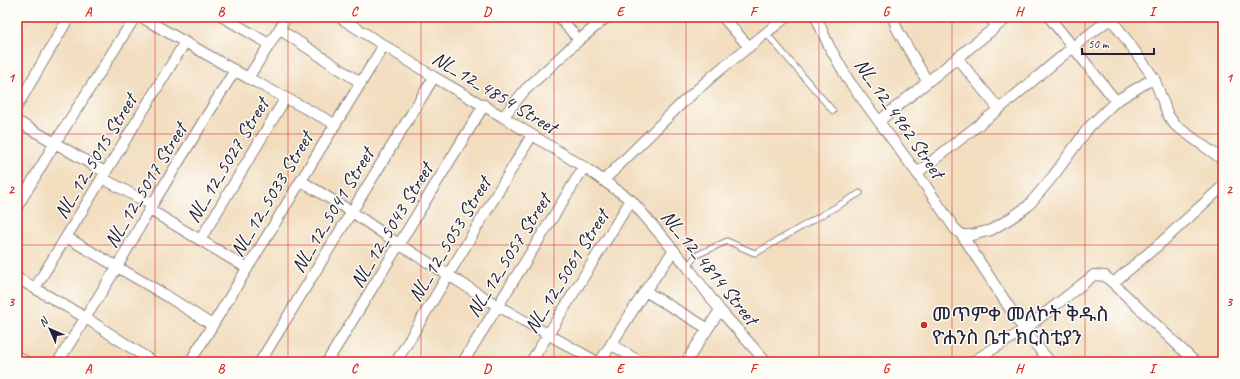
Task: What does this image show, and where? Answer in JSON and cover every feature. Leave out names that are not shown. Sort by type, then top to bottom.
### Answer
[{"type":"street","points":[[17,106],[69,17]]},
{"type":"street","points":[[17,207],[135,17]]},
{"type":"street","points":[[142,17],[285,99],[335,124]]},
{"type":"street","points":[[223,17],[269,44]]},
{"type":"street","points":[[248,78],[287,17]]},
{"type":"street","name":"NL_12_4854 Street","points":[[339,17],[434,77],[503,117],[584,167],[631,200]]},
{"type":"street","points":[[559,17],[579,40]]},
{"type":"street","points":[[503,117],[525,90],[579,40],[607,17]]},
{"type":"street","points":[[723,17],[749,46]]},
{"type":"street","points":[[604,180],[681,104],[716,73],[786,17]]},
{"type":"street","name":"NL_12_4962 Street","points":[[816,17],[829,46],[849,81],[917,173],[955,229],[962,235],[1024,330],[1050,362]]},
{"type":"street","points":[[894,17],[897,29],[927,81]]},
{"type":"street","points":[[989,17],[996,26]]},
{"type":"street","points":[[879,121],[1008,17]]},
{"type":"street","points":[[1049,17],[1116,101]]},
{"type":"street","points":[[917,173],[1110,18],[1154,78],[1168,115],[1175,125],[1223,160]]},
{"type":"street","points":[[279,29],[361,83]]},
{"type":"street","name":"NL_12_5015 Street","points":[[35,288],[185,42]]},
{"type":"street","name":"NL_12_5033 Street","points":[[190,362],[246,268],[384,45]]},
{"type":"street","points":[[957,58],[999,108]]},
{"type":"street","name":"NL_12_5017 Street","points":[[58,362],[117,267],[235,70]]},
{"type":"street","name":"NL_12_5041 Street","points":[[260,362],[434,77]]},
{"type":"street","points":[[962,235],[972,235],[991,230],[1028,206],[1054,175],[1089,127],[1116,101],[1154,78]]},
{"type":"street","name":"NL_12_5027 Street","points":[[200,240],[285,99]]},
{"type":"street","name":"NL_12_5043 Street","points":[[327,362],[484,106]]},
{"type":"street","points":[[17,121],[103,175],[200,240],[246,268]]},
{"type":"street","name":"NL_12_5053 Street","points":[[396,362],[532,135]]},
{"type":"street","name":"NL_12_5057 Street","points":[[463,362],[584,167]]},
{"type":"street","points":[[300,181],[352,212],[400,245],[498,306],[598,362],[674,250]]},
{"type":"street","points":[[1113,284],[1223,186]]},
{"type":"street","name":"NL_12_4814 Street","points":[[631,200],[674,250],[720,310],[763,361]]},
{"type":"street","name":"NL_12_5061 Street","points":[[531,362],[631,200]]},
{"type":"street","points":[[66,237],[167,296],[212,325]]},
{"type":"street","points":[[972,362],[1024,330],[1094,275],[1105,276],[1195,362]]},
{"type":"street","points":[[17,278],[86,318],[153,362]]},
{"type":"street","points":[[645,291],[707,328]]},
{"type":"street","points":[[686,362],[720,310]]},
{"type":"street","points":[[611,344],[640,362]]},
{"type":"street","points":[[17,356],[26,362]]},
{"type":"lane","points":[[766,33],[833,111]]},
{"type":"lane","points":[[687,266],[697,255],[727,241],[756,253],[860,193]]},
{"type":"place","name":"መጥምቀ መለኮት ቅዱስ ዮሐንስ ቤተ ክርስቲያን","points":[[924,325]]}]
